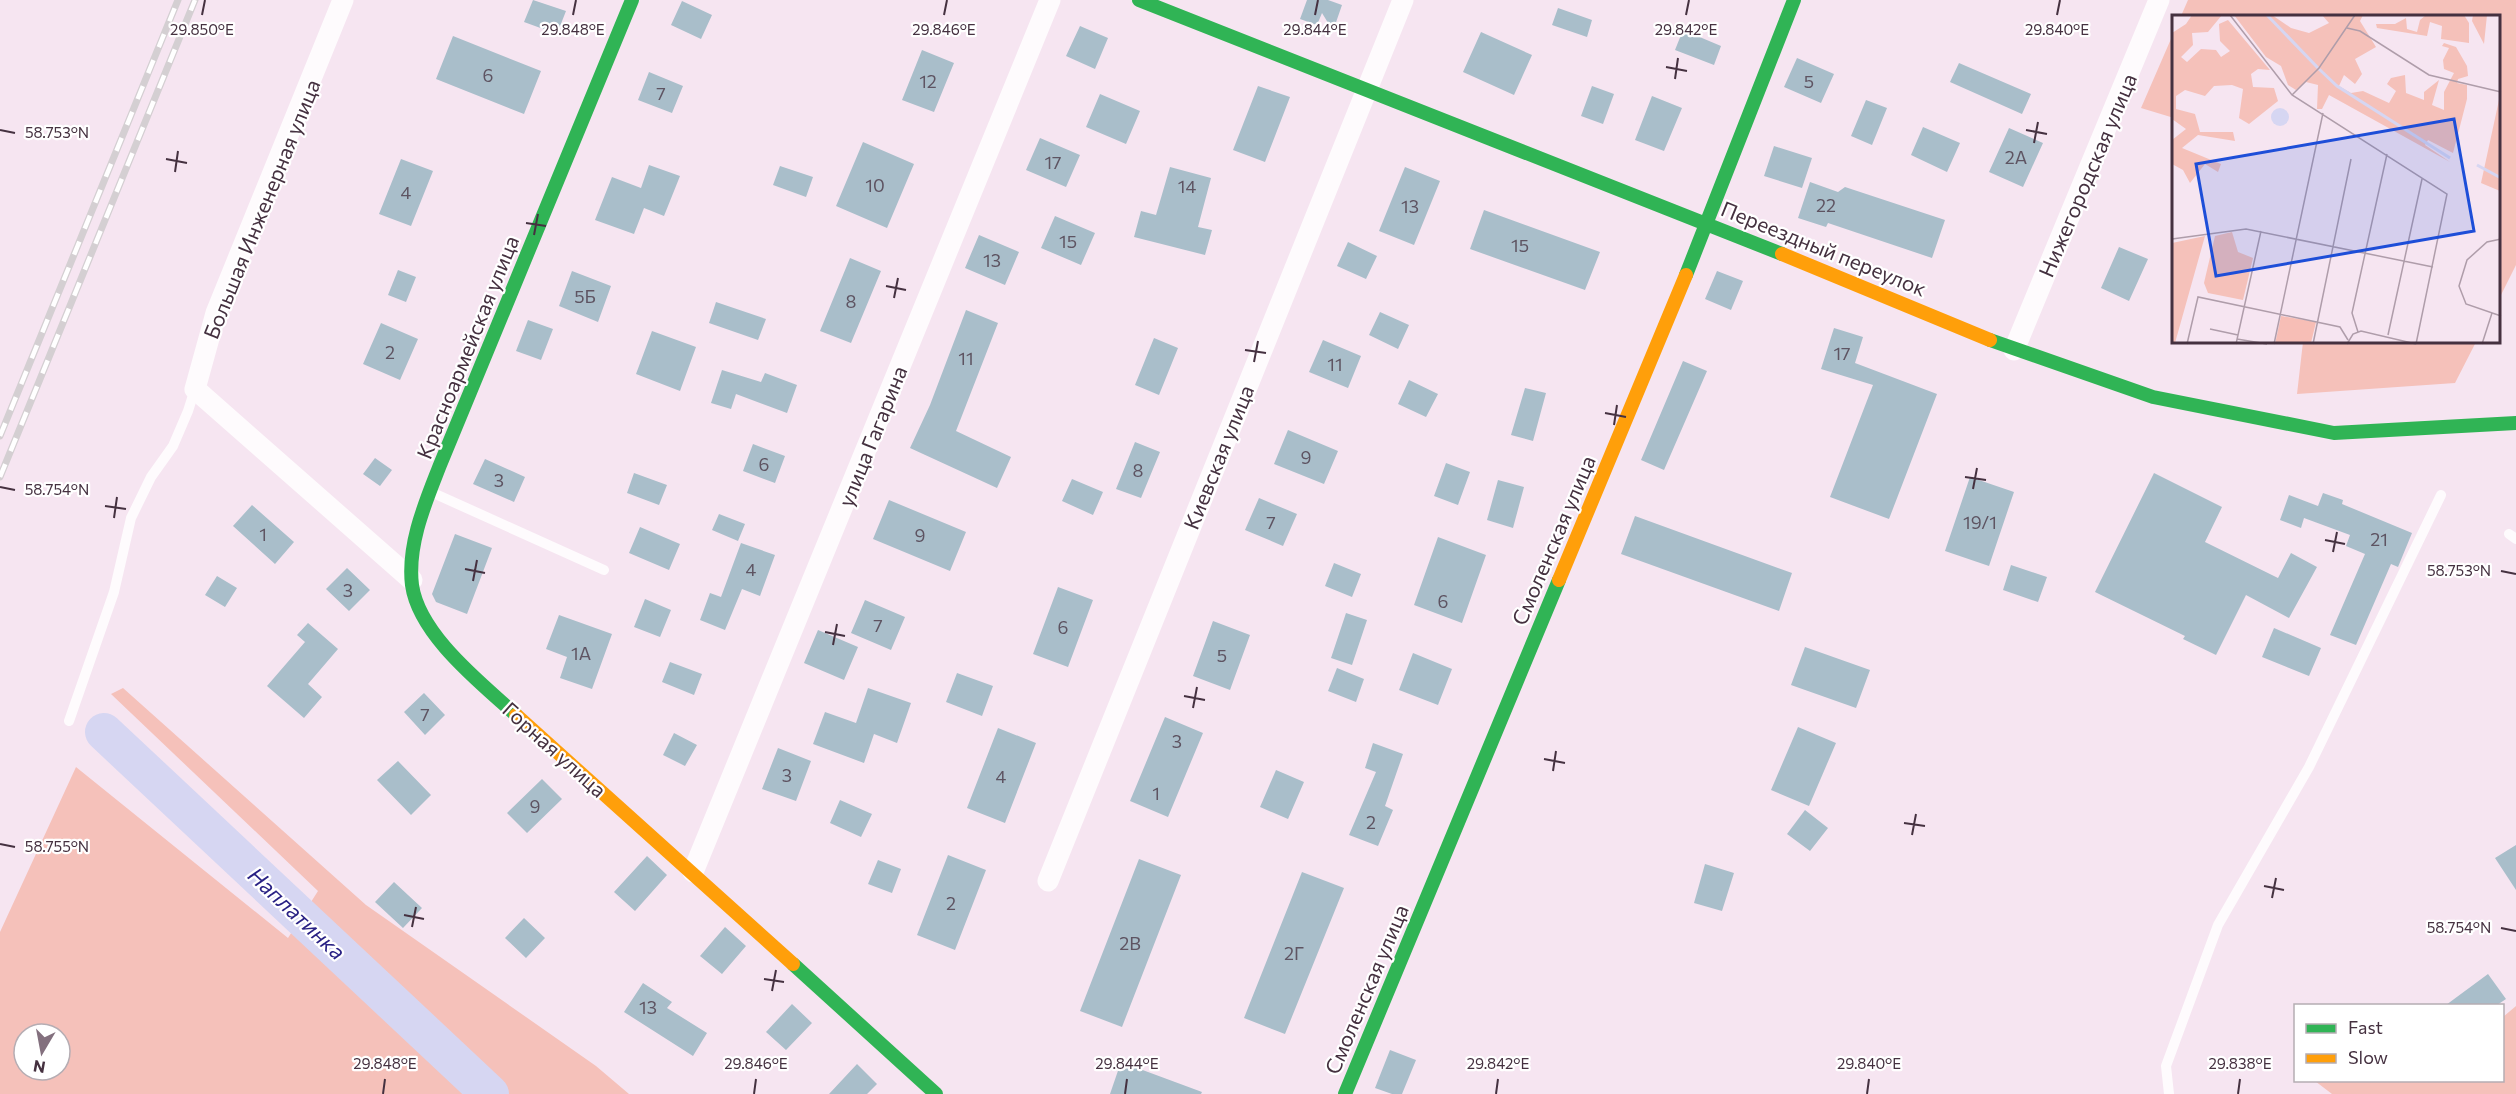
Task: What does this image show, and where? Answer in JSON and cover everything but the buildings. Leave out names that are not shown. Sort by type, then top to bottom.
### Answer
[{"type":"street","name":"Большая Инженерная улица","points":[[195,389],[216,313],[344,0]]},
{"type":"street","name":"Красноармейская улица","points":[[412,580],[411,555],[431,492],[632,0]]},
{"type":"street","name":"улица Гагарина","points":[[693,872],[1050,0]]},
{"type":"street","name":"Переездный переулок","points":[[1139,0],[1708,223],[2014,350],[2153,397],[2334,432],[2516,423]]},
{"type":"street","name":"Киевская улица","points":[[1048,881],[1403,0]]},
{"type":"street","name":"Смоленская улица","points":[[1345,1094],[1708,223],[1794,0]]},
{"type":"street","name":"Нижегородская улица","points":[[2014,350],[2160,0]]},
{"type":"street","points":[[195,389],[412,580]]},
{"type":"street","name":"Горная улица","points":[[412,580],[416,601],[426,620],[443,644],[476,679],[693,872],[936,1094]]},
{"type":"lane","name":"Большая Инженерная улица","points":[[69,721],[114,592],[130,518],[151,477],[173,446],[195,389]]},
{"type":"lane","points":[[431,492],[604,570]]},
{"type":"lane","points":[[2169,1094],[2166,1066],[2218,925],[2309,767],[2441,495]]},
{"type":"shaded area","points":[[2188,0],[2516,0],[2516,265],[2501,295],[2501,15],[2181,15]]},
{"type":"shaded area","points":[[2172,37],[2172,117],[2141,108]]},
{"type":"shaded area","points":[[2303,344],[2475,344],[2455,383],[2297,394]]},
{"type":"shaded area","points":[[123,688],[366,905],[596,1066],[629,1094],[0,1094],[0,932],[76,767],[288,938],[318,891],[111,694]]},
{"type":"shaded area","points":[[2516,1006],[2516,1094],[2332,1094],[2316,1082],[2504,1082],[2504,1016]]},
{"type":"waterway","name":"Наплатинка","points":[[104,732],[490,1094]]},
{"type":"railway","points":[[0,436],[178,0]]},
{"type":"railway","points":[[0,477],[195,0]]},
{"type":"traffic: fast","points":[[516,715],[454,657],[426,622],[417,604],[412,585],[412,554],[419,523],[440,465],[632,0]]},
{"type":"traffic: fast","points":[[1139,0],[1782,254]]},
{"type":"traffic: fast","points":[[1686,275],[1794,0]]},
{"type":"traffic: fast","points":[[1990,340],[2153,397],[2334,433],[2516,423]]},
{"type":"traffic: fast","points":[[1345,1094],[1559,580]]},
{"type":"traffic: fast","points":[[793,964],[936,1094]]},
{"type":"traffic: slow","points":[[1782,254],[1990,340]]},
{"type":"traffic: slow","points":[[1559,580],[1686,275]]},
{"type":"traffic: slow","points":[[516,715],[793,964]]}]
